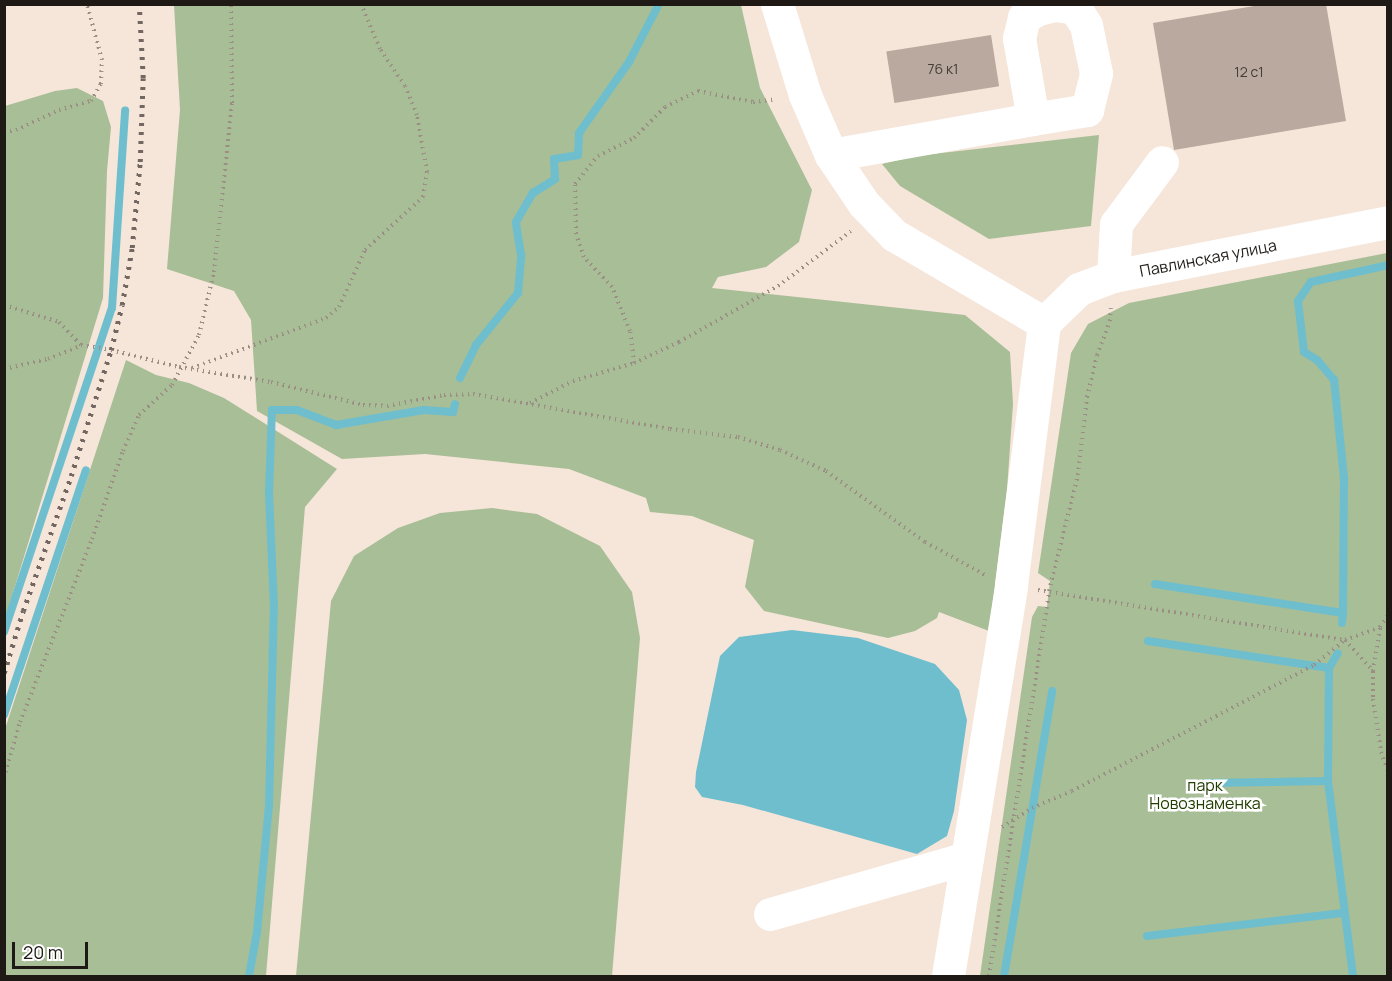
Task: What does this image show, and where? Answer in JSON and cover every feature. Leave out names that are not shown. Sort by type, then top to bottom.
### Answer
[{"type":"street","points":[[777,4],[805,94],[831,155],[873,214],[894,235],[1044,323],[1011,585],[948,976]]},
{"type":"street","points":[[831,155],[1033,119]]},
{"type":"street","points":[[1113,276],[1116,224],[1162,162]]},
{"type":"street","name":"Павлинская улица","points":[[1044,323],[1079,289],[1113,276],[1388,222]]},
{"type":"street","points":[[770,914],[967,858]]},
{"type":"path","points":[[4,132],[16,130],[59,110],[91,101],[101,84],[102,60],[87,4]]},
{"type":"path","points":[[4,778],[20,722],[92,540],[123,451],[139,415],[172,385],[179,367],[199,335],[214,272],[232,103],[231,4]]},
{"type":"path","points":[[191,369],[326,318],[339,307],[365,250],[423,196],[427,172],[417,115],[405,86],[380,49],[361,4]]},
{"type":"path","points":[[634,363],[630,331],[612,287],[584,257],[576,234],[575,184],[598,156],[634,138],[665,107],[699,91],[753,102],[805,94]]},
{"type":"path","points":[[530,403],[573,381],[634,363],[679,342],[778,285],[873,214]]},
{"type":"path","points":[[989,976],[1050,591],[1078,475],[1087,397],[1097,355],[1110,321],[1113,276]]},
{"type":"path","points":[[4,305],[59,322],[81,345]]},
{"type":"path","points":[[4,369],[48,359],[81,345],[103,348],[179,367],[271,382],[363,405],[387,406],[444,395],[473,394],[670,429],[738,437],[780,450],[826,471],[926,542],[991,578]]},
{"type":"path","points":[[1033,589],[1346,640],[1373,671]]},
{"type":"path","points":[[1388,615],[1380,627],[1373,671],[1373,699],[1378,736],[1388,771]]},
{"type":"path","points":[[967,858],[1014,817],[1072,791],[1314,666],[1346,640],[1380,627]]},
{"type":"green space","points":[[174,5],[741,5],[760,88],[812,190],[799,242],[766,267],[718,277],[712,288],[965,315],[1010,352],[1013,404],[1007,490],[989,631],[939,612],[937,618],[915,631],[888,638],[764,611],[745,587],[754,540],[692,516],[650,512],[646,498],[569,469],[425,454],[342,459],[257,411],[251,320],[234,291],[167,269],[180,110]]},
{"type":"green space","points":[[77,88],[103,101],[111,127],[107,171],[103,298],[5,619],[5,106],[55,91]]},
{"type":"green space","points":[[1099,135],[1091,226],[989,239],[900,186],[882,164],[915,156]]},
{"type":"green space","name":"парк Новознаменка","points":[[1387,253],[1387,976],[980,976],[1032,617],[1038,606],[1047,607],[1050,581],[1038,573],[1071,353],[1088,324],[1129,303]]},
{"type":"green space","points":[[126,360],[156,375],[189,383],[224,398],[337,469],[305,507],[266,976],[5,976],[5,729]]},
{"type":"green space","points":[[492,508],[537,514],[600,546],[632,592],[640,638],[612,976],[296,976],[331,601],[354,556],[398,528],[440,513]]},
{"type":"water","points":[[792,630],[858,638],[935,664],[959,690],[967,720],[954,811],[947,836],[917,854],[743,805],[702,797],[695,787],[696,772],[720,656],[739,637]]},
{"type":"building","points":[[1266,4],[1326,4],[1346,121],[1174,150],[1153,23]]},
{"type":"building","points":[[991,35],[999,86],[894,103],[886,52]]},
{"type":"waterway","points":[[460,378],[476,345],[518,293],[521,255],[516,222],[533,193],[555,179],[554,159],[578,155],[579,133],[629,62],[659,4]]},
{"type":"waterway","points":[[4,632],[112,308],[125,110]]},
{"type":"waterway","points":[[1343,613],[1344,478],[1334,380],[1317,360],[1304,352],[1298,301],[1311,282],[1388,265]]},
{"type":"waterway","points":[[249,976],[257,932],[269,806],[274,607],[269,494],[272,410],[297,410],[336,425],[424,410],[453,412],[455,404]]},
{"type":"waterway","points":[[4,715],[86,470]]},
{"type":"waterway","points":[[1155,584],[1343,613],[1342,623]]},
{"type":"waterway","points":[[1148,641],[1329,668],[1328,781],[1353,976]]},
{"type":"waterway","points":[[1329,668],[1338,653]]},
{"type":"waterway","points":[[1004,976],[1052,691]]},
{"type":"waterway","points":[[1207,783],[1328,781]]},
{"type":"waterway","points":[[1147,936],[1343,913]]},
{"type":"railway","points":[[4,673],[23,611],[71,476],[111,350],[122,305],[132,248],[140,162],[143,78],[139,4]]}]
